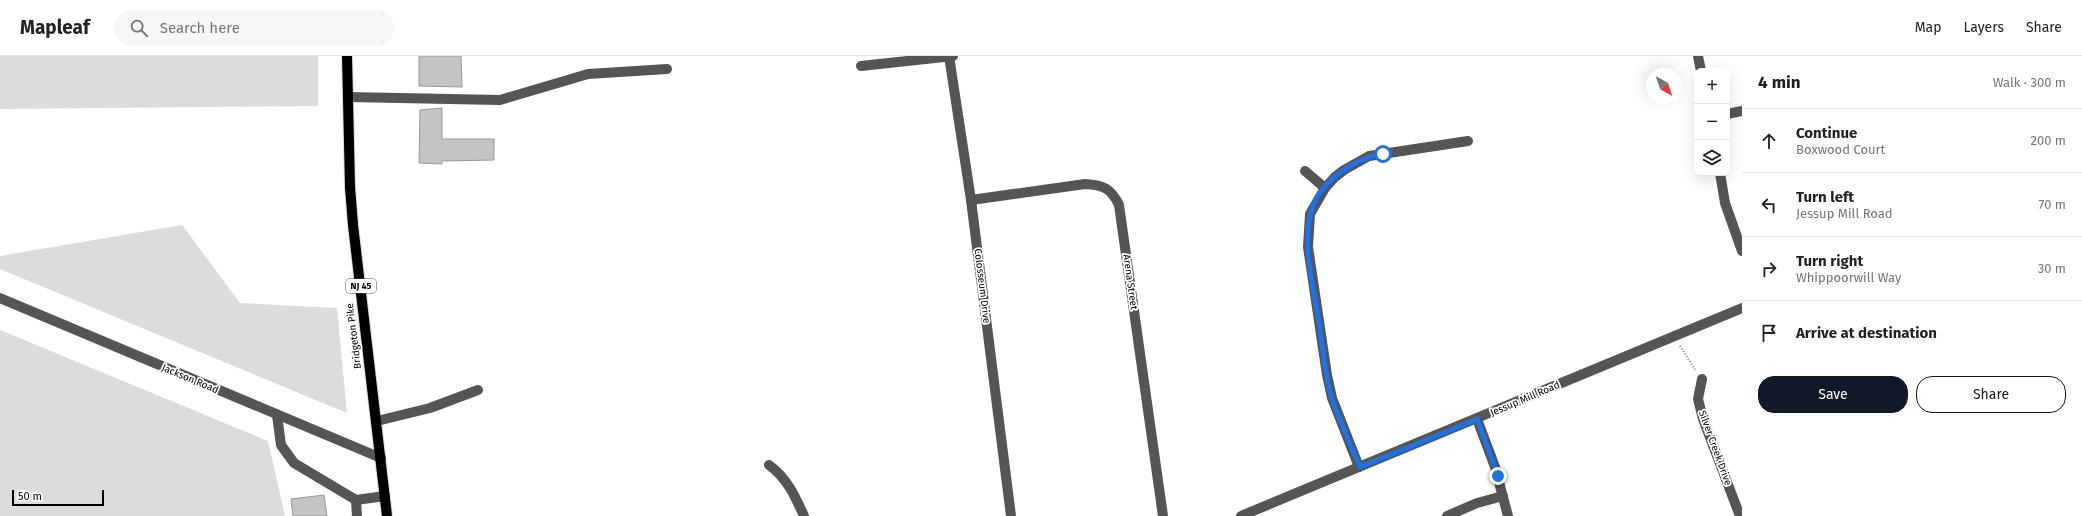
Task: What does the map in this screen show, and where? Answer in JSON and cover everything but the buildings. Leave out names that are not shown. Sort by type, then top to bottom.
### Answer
[{"type":"main road","name":"Bridgeton Pike","points":[[347,56],[353,217],[387,516]]},
{"type":"street","name":"Colosseum Drive","points":[[949,56],[970,200],[1011,516]]},
{"type":"street","points":[[861,66],[953,56]]},
{"type":"street","points":[[1698,56],[1700,68]]},
{"type":"street","points":[[348,97],[500,100],[588,74],[667,69]]},
{"type":"street","points":[[1730,113],[1742,111]]},
{"type":"street","points":[[1360,467],[1332,398],[1308,247],[1310,214],[1325,188],[1344,170],[1369,156],[1468,141]]},
{"type":"street","points":[[1304,171],[1325,188]]},
{"type":"street","points":[[1720,176],[1725,203],[1742,251]]},
{"type":"street","name":"Arena Street","points":[[970,200],[1085,184],[1099,185],[1113,193],[1119,205],[1163,516]]},
{"type":"street","name":"Jackson Road","points":[[0,298],[381,458]]},
{"type":"street","name":"Jessup Mill Road","points":[[1241,516],[1742,308]]},
{"type":"street","name":"Silver Creek Drive","points":[[1702,379],[1698,399],[1703,420],[1740,516]]},
{"type":"street","points":[[377,421],[430,408],[478,390]]},
{"type":"street","points":[[277,415],[281,445],[294,463],[356,500],[385,496]]},
{"type":"street","points":[[1477,419],[1495,467],[1508,516]]},
{"type":"street","points":[[769,465],[781,474],[788,484],[804,516]]},
{"type":"street","points":[[1447,516],[1477,504],[1503,496]]},
{"type":"street","points":[[356,500],[357,516]]},
{"type":"path","points":[[1675,336],[1686,357],[1702,379]]},
{"type":"shaded area","points":[[0,56],[318,56],[318,106],[0,109]]},
{"type":"shaded area","points":[[182,225],[240,303],[337,308],[347,413],[0,269],[0,256]]},
{"type":"shaded area","points":[[0,330],[268,441],[285,516],[0,516]]},
{"type":"route","points":[[1383,154],[1369,156],[1344,170],[1325,188],[1310,214],[1308,247],[1327,375],[1332,398],[1360,467],[1477,419],[1498,476]]}]
